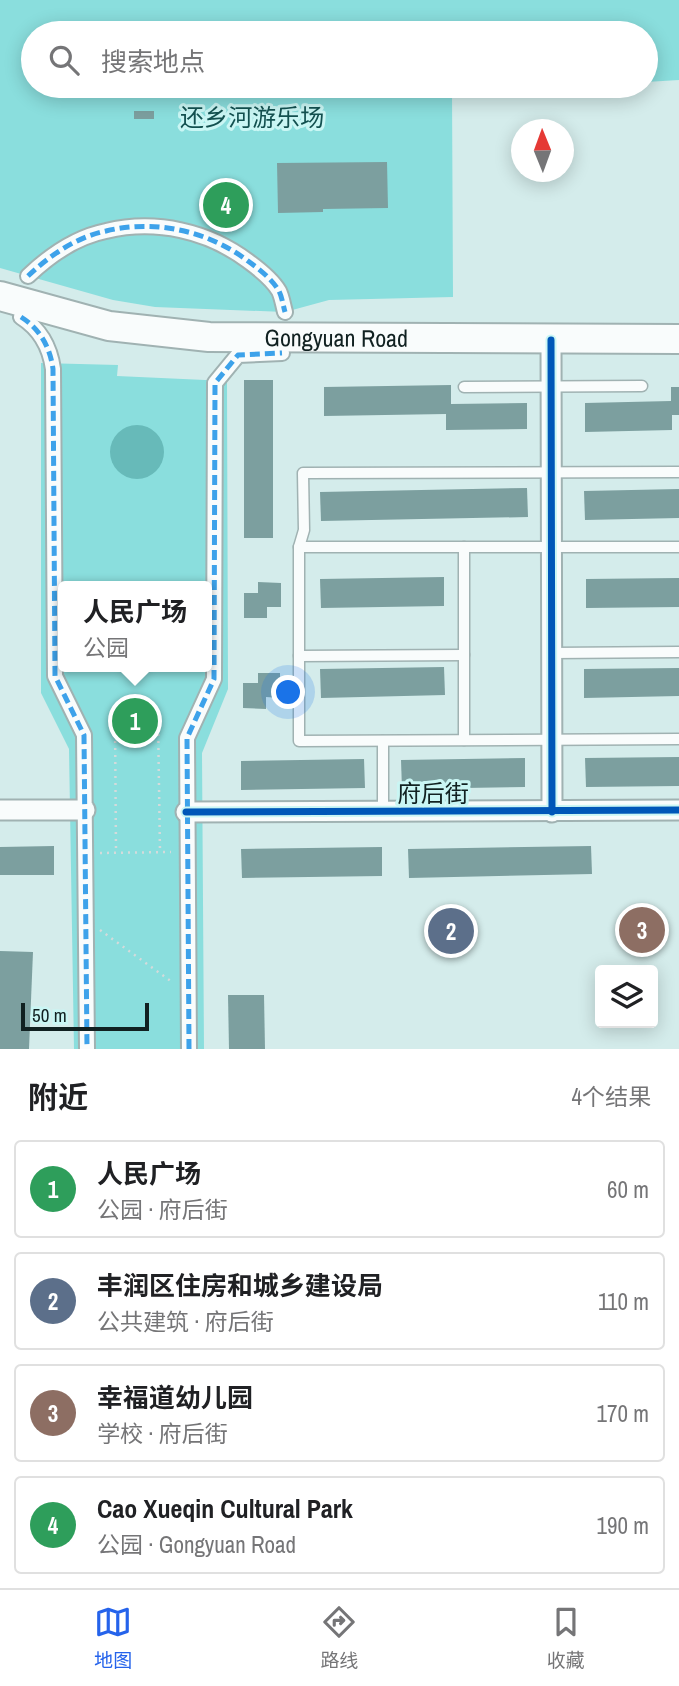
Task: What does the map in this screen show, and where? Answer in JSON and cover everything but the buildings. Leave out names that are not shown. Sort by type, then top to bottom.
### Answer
[{"type":"main road","name":"Gongyuan Road","points":[[0,296],[109,326],[198,337],[679,339]]},
{"type":"street","points":[[28,276],[45,260],[77,241],[105,231],[137,226],[169,228],[202,236],[235,251],[253,264],[279,291],[285,312]]},
{"type":"street","points":[[21,317],[33,324],[51,352],[52,360],[55,676],[84,736],[88,1049]]},
{"type":"street","points":[[551,340],[552,812]]},
{"type":"street","points":[[189,1049],[187,738],[214,678],[215,383],[238,355],[282,353]]},
{"type":"street","points":[[0,810],[85,810]]},
{"type":"street","name":"府后街","points":[[186,812],[679,810]]},
{"type":"lane","points":[[464,387],[642,386]]},
{"type":"lane","points":[[679,472],[303,473],[304,530],[299,547],[299,741],[679,739]]},
{"type":"lane","points":[[299,547],[679,547]]},
{"type":"lane","points":[[464,547],[464,740]]},
{"type":"lane","points":[[552,653],[679,652]]},
{"type":"lane","points":[[299,656],[464,655]]},
{"type":"lane","points":[[383,741],[383,812]]},
{"type":"path","points":[[115,720],[116,852]]},
{"type":"path","points":[[158,720],[160,852]]},
{"type":"path","points":[[90,853],[172,852]]},
{"type":"path","points":[[86,920],[189,995]]},
{"type":"green space","name":"还乡河游乐场","points":[[0,0],[679,0],[679,80],[658,81],[658,21],[21,21],[21,98],[452,98],[453,297],[329,300],[285,312],[155,307],[113,300],[0,268]]},
{"type":"green space","points":[[41,363],[118,365],[117,376],[227,381],[228,689],[202,753],[204,1049],[74,1049],[69,749],[41,693]]},
{"type":"shaded area","points":[[137,425],[156,433],[164,452],[156,471],[137,479],[118,471],[110,452],[118,433]]},
{"type":"marked path","points":[[28,276],[64,248],[84,238],[125,228],[162,227],[199,235],[248,261],[265,274],[279,291],[285,312]]},
{"type":"marked path","points":[[21,317],[34,327],[43,339],[53,369],[55,676],[84,735],[87,1049]]},
{"type":"marked path","points":[[189,1049],[187,738],[214,679],[215,383],[238,355],[282,353]]},
{"type":"cycle path","points":[[551,340],[552,812]]},
{"type":"cycle path","points":[[186,812],[679,810]]},
{"type":"place","name":"Cao Xueqin Cultural Park","points":[[226,205]]},
{"type":"place","name":"人民广场","points":[[135,721]]},
{"type":"place","name":"幸福道幼儿园","points":[[642,930]]},
{"type":"place","name":"丰润区住房和城乡建设局","points":[[451,931]]}]
